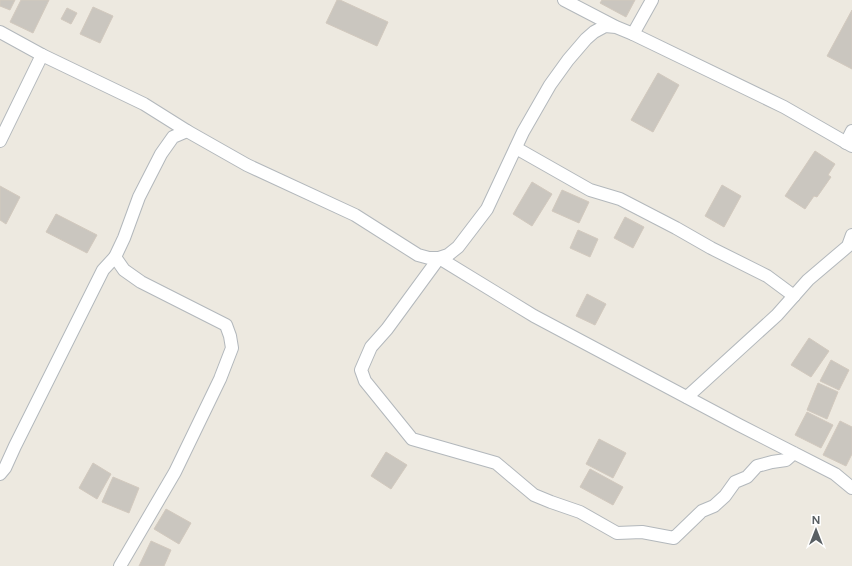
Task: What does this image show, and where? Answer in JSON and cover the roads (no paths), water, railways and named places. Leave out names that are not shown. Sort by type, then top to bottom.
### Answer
[{"type":"street","points":[[564,0],[616,27],[784,107],[849,144],[852,131]]},
{"type":"street","points":[[633,34],[652,0]]},
{"type":"street","points":[[0,32],[144,104],[187,131],[247,165],[355,215],[418,255],[429,258],[439,258],[448,255],[458,247],[487,209],[516,148],[550,85],[568,60],[594,32],[605,26],[616,27]]},
{"type":"street","points":[[0,141],[42,54]]},
{"type":"street","points":[[0,474],[5,468],[103,270],[115,257],[139,198],[161,154],[173,137],[187,131]]},
{"type":"street","points":[[516,148],[590,190],[620,199],[767,276],[794,296]]},
{"type":"street","points":[[687,397],[778,314],[808,280],[848,246],[852,235]]},
{"type":"street","points":[[115,257],[124,270],[141,282],[226,325],[232,348],[220,379],[175,472],[120,566]]},
{"type":"street","points":[[439,258],[534,316],[794,454],[835,474],[852,488]]},
{"type":"street","points":[[439,258],[387,329],[371,347],[361,370],[365,381],[412,439],[496,463],[534,495],[580,512],[617,533],[642,532],[674,538],[702,511],[714,506],[725,496],[735,482],[747,477],[757,466],[786,460],[794,454]]}]
